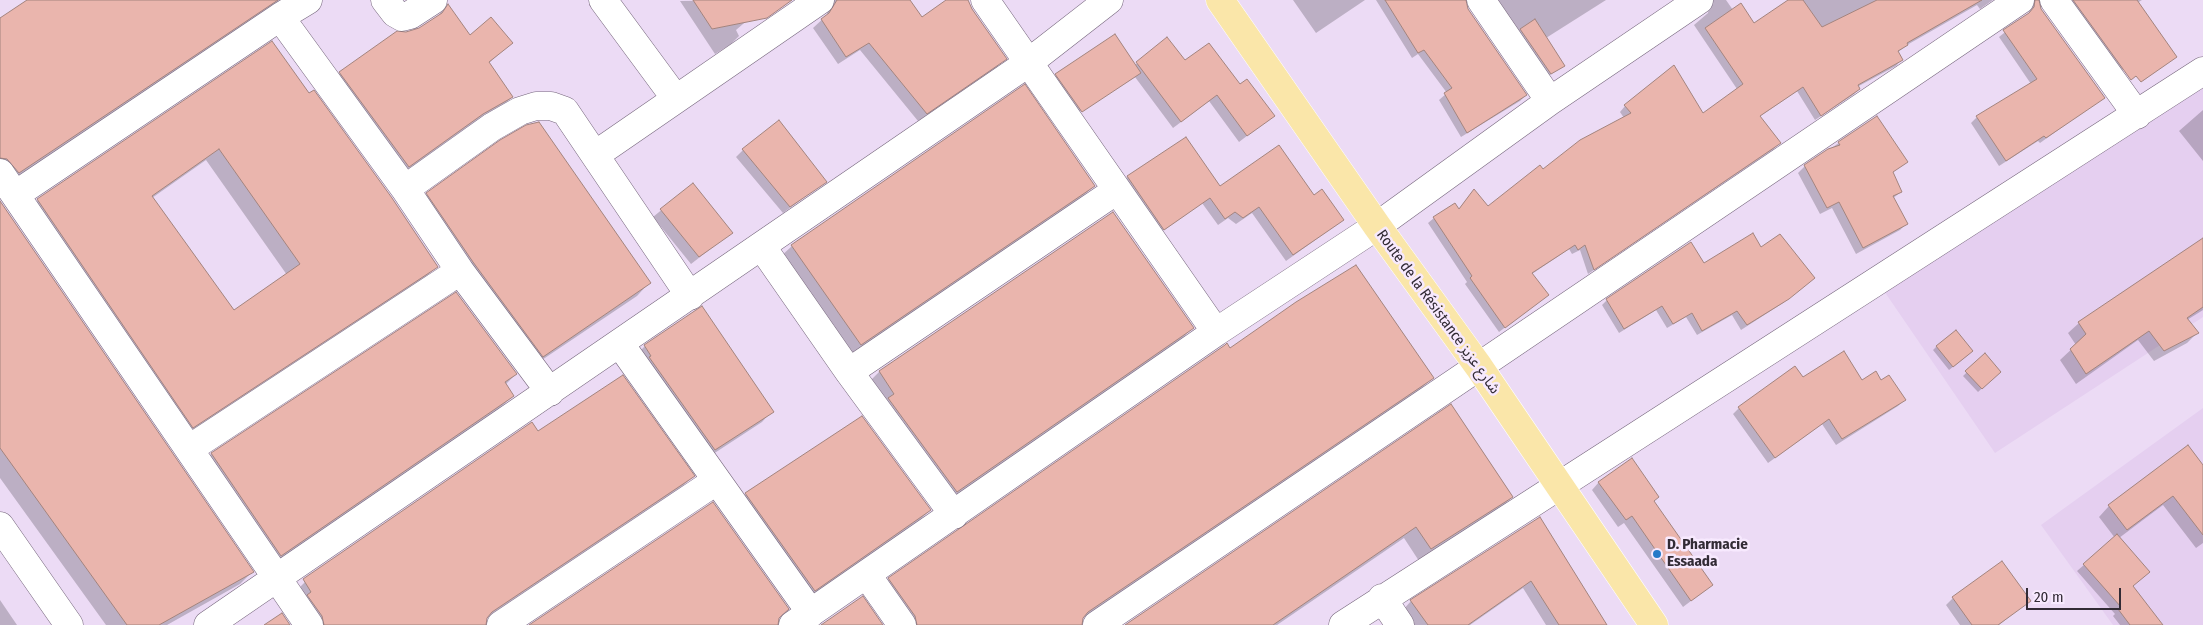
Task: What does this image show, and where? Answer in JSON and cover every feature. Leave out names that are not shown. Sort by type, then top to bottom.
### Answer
[{"type":"main road","name":"Route de la Résistance شارع عزيز","points":[[1220,0],[1377,226],[1479,367],[1654,625]]},
{"type":"street","points":[[308,0],[7,184],[309,625]]},
{"type":"street","points":[[385,0],[395,13],[402,17],[410,15],[433,0]]},
{"type":"street","points":[[603,0],[676,99]]},
{"type":"street","points":[[595,155],[820,0]]},
{"type":"street","points":[[985,0],[1216,332]]},
{"type":"street","points":[[208,625],[1028,63],[1109,0]]},
{"type":"street","points":[[1481,0],[1550,102]]},
{"type":"street","points":[[620,344],[716,481],[802,619],[1216,332],[1377,226],[1550,102],[1699,0]]},
{"type":"street","points":[[1097,625],[2020,0]]},
{"type":"street","points":[[2054,0],[2137,115]]},
{"type":"street","points":[[280,17],[405,189],[460,271],[550,392]]},
{"type":"street","points":[[1342,625],[2203,71]]},
{"type":"street","points":[[405,189],[492,127],[520,111],[536,106],[551,106],[564,111],[690,296]]},
{"type":"street","points":[[849,372],[1117,190]]},
{"type":"street","points":[[762,247],[849,372],[954,515]]},
{"type":"street","points":[[189,449],[460,271]]},
{"type":"street","points":[[501,625],[716,481]]},
{"type":"street","points":[[0,526],[69,625]]},
{"type":"street","points":[[867,575],[902,625]]},
{"type":"street","points":[[1382,598],[1400,625]]},
{"type":"shaded area","points":[[2203,85],[2203,317],[1995,453],[1884,291]]},
{"type":"shaded area","points":[[2203,408],[2203,625],[2113,625],[2041,525]]},
{"type":"building","points":[[27,0],[278,0],[19,173],[7,159],[0,158],[0,18]]},
{"type":"building","points":[[693,0],[792,0],[767,18],[712,29]]},
{"type":"building","points":[[837,0],[910,0],[922,17],[946,0],[968,0],[972,9],[1007,59],[927,114],[869,43],[846,57],[821,19],[829,13]]},
{"type":"building","points":[[1385,0],[1466,0],[1468,9],[1527,95],[1467,133],[1444,93],[1452,88],[1424,50],[1418,53]]},
{"type":"building","points":[[1788,0],[1803,0],[1822,27],[1877,0],[1982,0],[1907,43],[1908,45],[1898,51],[1903,60],[1858,85],[1860,89],[1821,116],[1803,87],[1760,116],[1781,143],[1594,270],[1585,245],[1578,250],[1575,245],[1532,273],[1549,295],[1505,328],[1470,278],[1472,276],[1433,217],[1455,203],[1459,209],[1474,189],[1488,206],[1540,165],[1543,169],[1580,140],[1631,113],[1624,105],[1674,65],[1703,113],[1743,84],[1705,28],[1741,3],[1754,23]]},
{"type":"building","points":[[2035,0],[2039,0],[2041,9],[2105,98],[2046,138],[2044,136],[2006,161],[1976,116],[2037,79],[2003,30],[2029,13],[2034,7]]},
{"type":"building","points":[[2073,0],[2137,0],[2177,57],[2141,82],[2136,76],[2131,80]]},
{"type":"building","points":[[448,4],[470,35],[491,17],[513,43],[489,62],[513,97],[483,114],[409,167],[339,72],[397,31],[406,32],[419,28],[442,13]]},
{"type":"building","points":[[1535,19],[1565,66],[1551,74],[1520,29]]},
{"type":"building","points":[[1115,34],[1141,73],[1082,112],[1055,74]]},
{"type":"building","points":[[1167,37],[1185,60],[1209,43],[1240,84],[1247,79],[1275,116],[1247,136],[1217,95],[1181,122],[1136,62]]},
{"type":"building","points":[[272,41],[309,93],[314,90],[392,198],[438,267],[193,428],[37,199]],"holes":[[[219,149],[300,264],[234,310],[152,196]]]},
{"type":"building","points":[[1025,84],[1095,186],[861,345],[791,245]]},
{"type":"building","points":[[1877,116],[1908,162],[1893,172],[1902,192],[1893,196],[1908,224],[1863,248],[1839,202],[1827,208],[1804,165],[1828,149],[1840,145],[1838,142]]},
{"type":"building","points":[[779,120],[827,182],[790,207],[742,149]]},
{"type":"building","points":[[539,122],[651,283],[543,357],[473,262],[426,193],[500,140],[526,125]]},
{"type":"building","points":[[1186,137],[1220,186],[1279,145],[1314,195],[1322,189],[1344,220],[1293,255],[1259,207],[1243,218],[1235,212],[1225,219],[1210,198],[1164,230],[1127,176]]},
{"type":"building","points":[[693,183],[733,233],[699,257],[660,209]]},
{"type":"building","points":[[0,201],[254,572],[159,625],[127,625],[0,448]]},
{"type":"building","points":[[1113,212],[1194,328],[957,492],[888,398],[894,394],[879,371]]},
{"type":"building","points":[[1753,233],[1761,247],[1780,234],[1815,278],[1789,299],[1747,325],[1737,311],[1702,331],[1692,313],[1673,324],[1662,306],[1624,329],[1606,299],[1691,242],[1704,263]]},
{"type":"building","points":[[2203,238],[2203,307],[2187,318],[2199,333],[2164,351],[2149,331],[2086,374],[2070,349],[2086,334],[2078,322]]},
{"type":"building","points":[[1356,265],[1434,378],[1088,612],[1083,618],[1082,625],[917,625],[915,616],[888,578],[1227,343],[1230,348],[1296,302]]},
{"type":"building","points":[[456,292],[517,374],[505,382],[514,396],[281,556],[211,453]]},
{"type":"building","points":[[702,306],[774,412],[715,450],[649,357],[651,356],[644,345]]},
{"type":"building","points":[[1956,330],[1973,351],[1953,367],[1936,346]]},
{"type":"building","points":[[1844,351],[1862,380],[1876,371],[1881,380],[1889,375],[1906,400],[1842,439],[1829,419],[1775,458],[1738,407],[1795,366],[1803,377]]},
{"type":"building","points":[[1985,353],[2001,372],[1982,389],[1965,371]]},
{"type":"building","points":[[623,375],[695,476],[492,612],[487,618],[486,625],[324,625],[322,616],[307,595],[311,592],[303,579],[532,422],[538,431]]},
{"type":"building","points":[[1451,404],[1513,497],[1431,549],[1416,527],[1273,625],[1125,625]]},
{"type":"building","points":[[862,416],[931,510],[815,591],[745,493]]},
{"type":"building","points":[[2188,445],[2203,465],[2203,535],[2173,496],[2127,530],[2108,505]]},
{"type":"building","points":[[1632,458],[1659,497],[1654,501],[1713,585],[1691,601],[1632,516],[1626,520],[1598,482]]},
{"type":"building","points":[[713,502],[789,609],[779,618],[778,625],[529,625]]},
{"type":"building","points":[[1540,517],[1607,625],[1559,625],[1531,581],[1468,625],[1428,625],[1410,600]]},
{"type":"building","points":[[2117,534],[2150,572],[2133,586],[2163,625],[2130,625],[2118,609],[2121,607],[2083,564]]},
{"type":"building","points":[[2002,561],[2031,601],[1998,625],[1972,625],[1952,597]]},
{"type":"building","points":[[863,596],[883,625],[821,625]]},
{"type":"building","points":[[282,613],[290,625],[264,625]]},
{"type":"place","name":"D. Pharmacie Essaada","points":[[1657,554]]}]
